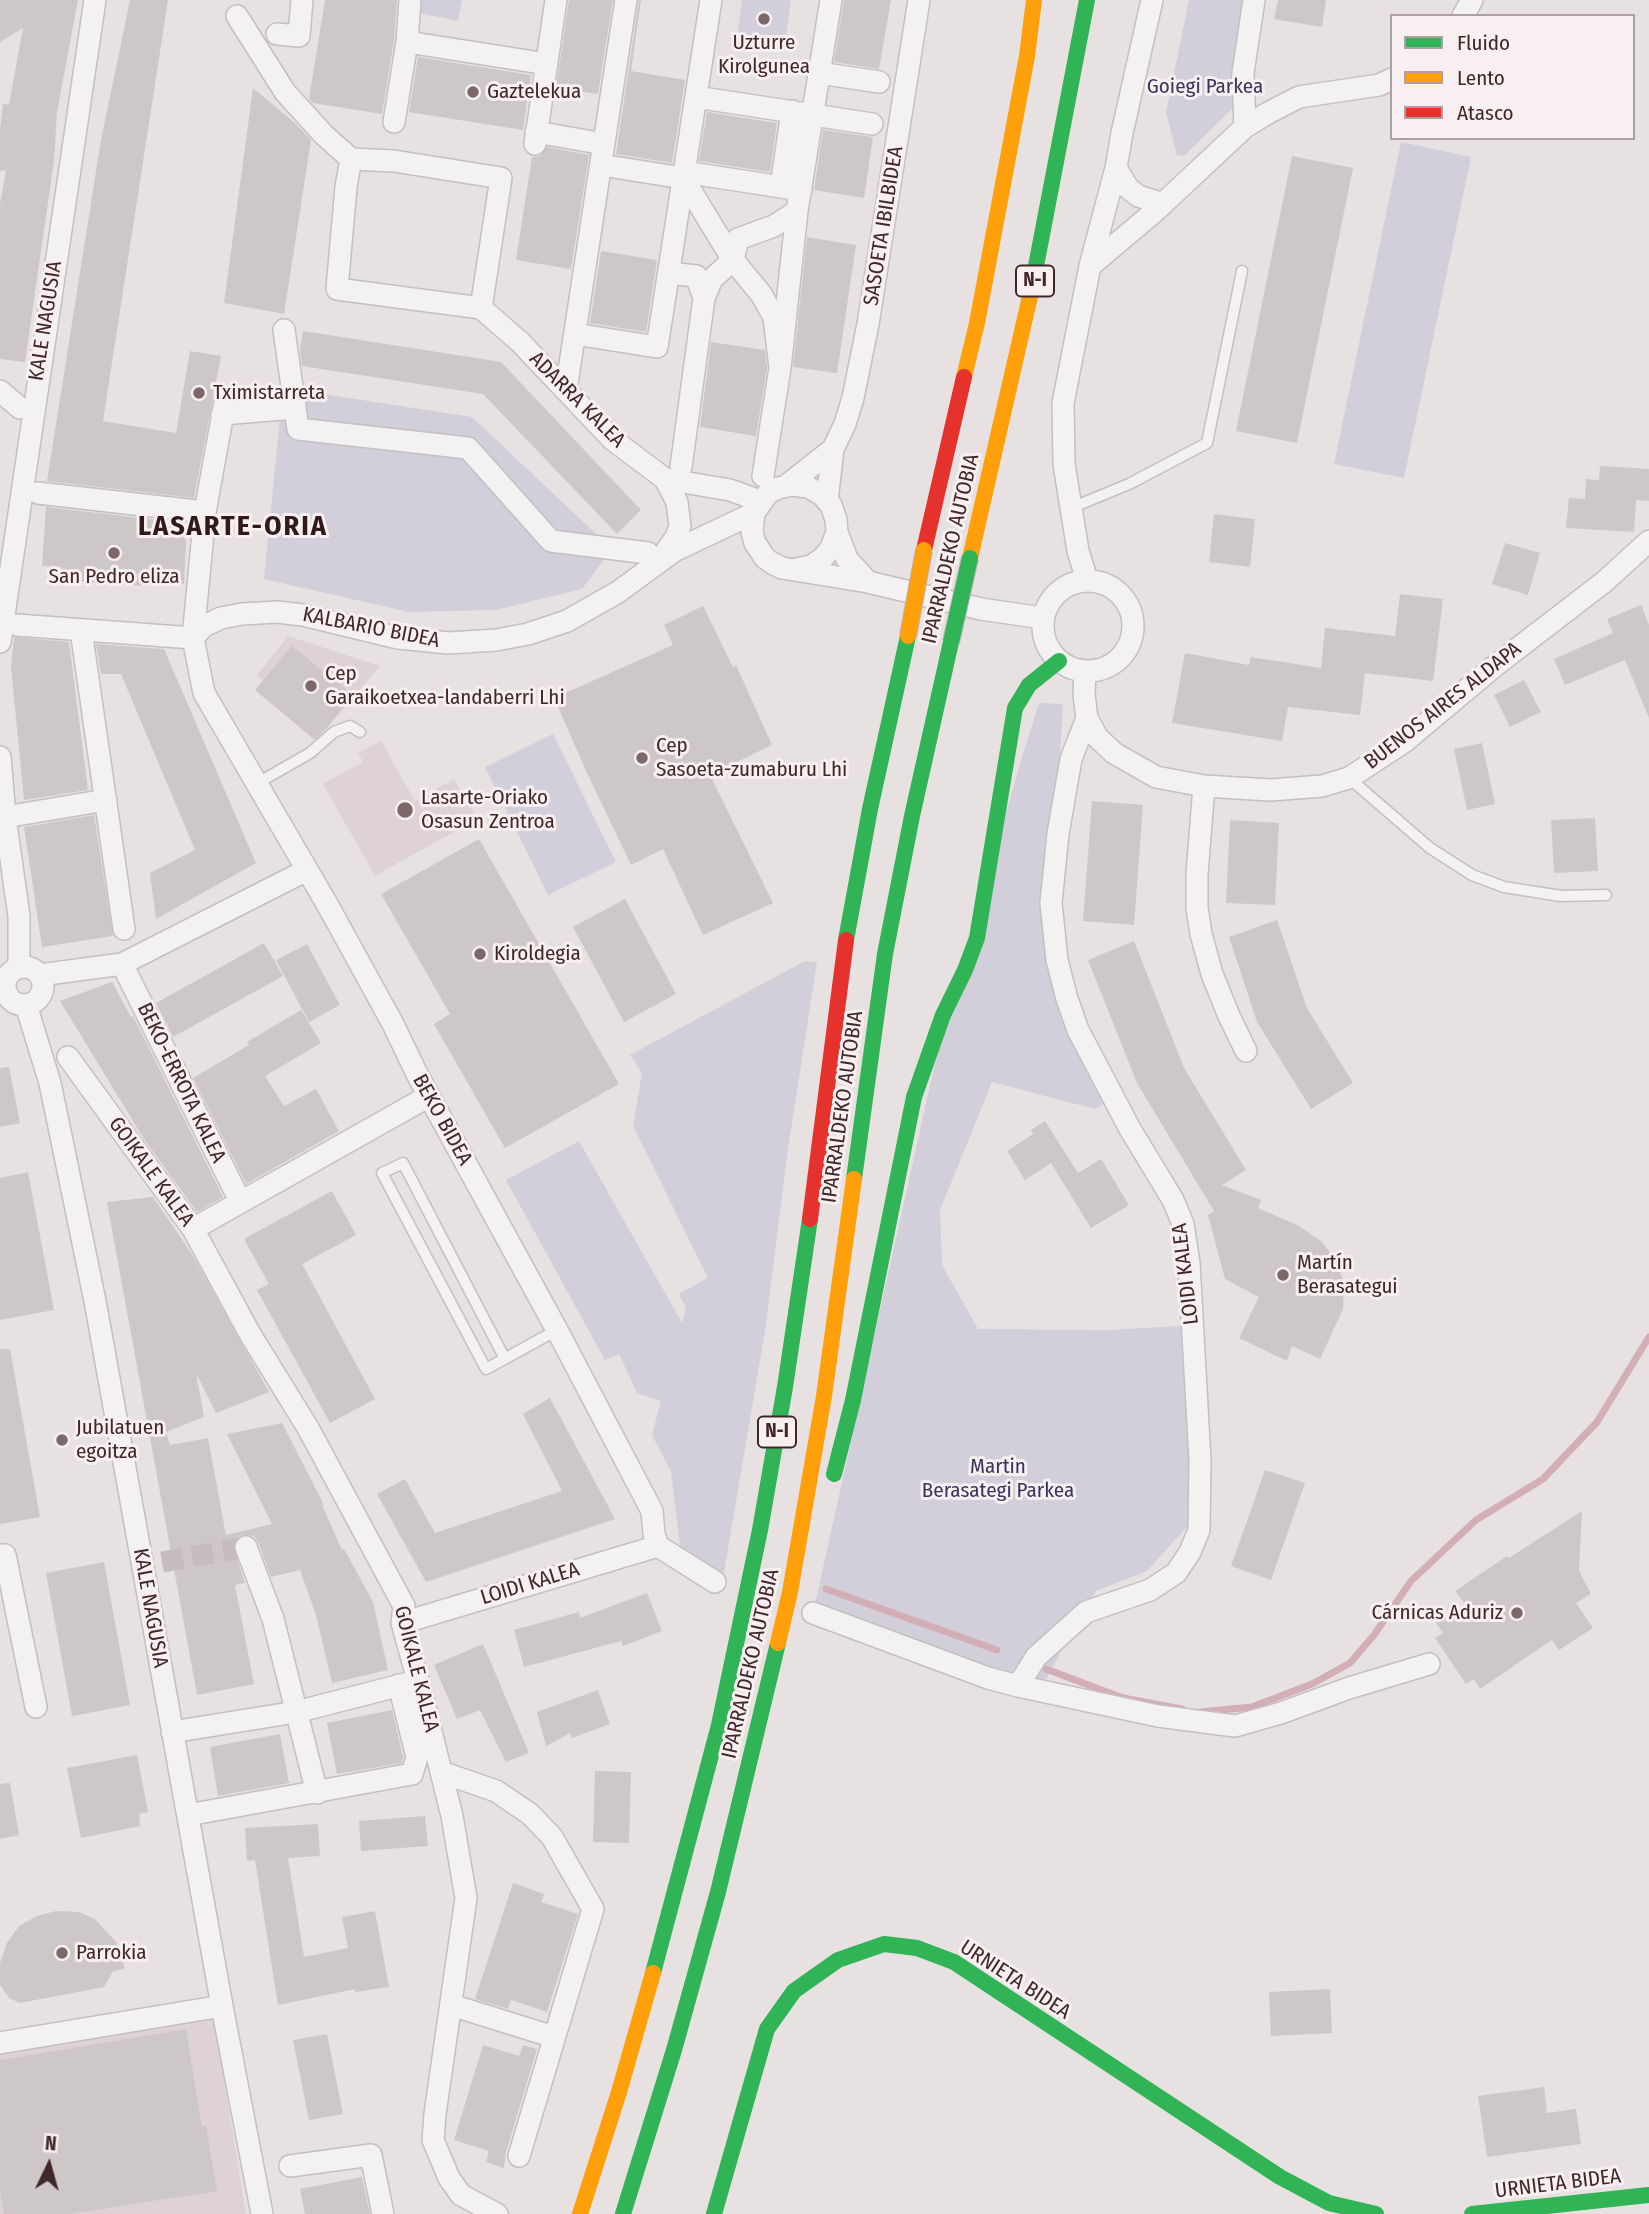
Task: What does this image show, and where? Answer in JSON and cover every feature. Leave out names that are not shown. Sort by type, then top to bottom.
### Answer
[{"type":"main road","name":"IPARRALDEKO AUTOBIA","points":[[580,2214],[619,2092],[672,1905],[719,1725],[760,1530],[807,1240],[844,950],[870,809],[924,550],[977,323],[1027,56],[1034,0]]},
{"type":"main road","name":"IPARRALDEKO AUTOBIA","points":[[623,2214],[674,2050],[714,1905],[790,1592],[824,1396],[885,954],[912,816],[1026,324],[1087,0]]},
{"type":"main road","points":[[830,1493],[856,1386],[914,1097],[943,1015],[977,938],[1015,708],[1029,685],[1059,661]]},
{"type":"main road","points":[[790,1592],[813,1560]]},
{"type":"main road","name":"URNIETA BIDEA","points":[[715,2214],[767,2029],[794,1991],[838,1960],[884,1944],[917,1948],[954,1962],[1241,2153],[1336,2208],[1376,2214]]},
{"type":"main road","name":"URNIETA BIDEA","points":[[1472,2214],[1527,2211],[1649,2195]]},
{"type":"street","name":"KALE NAGUSIA","points":[[0,642],[95,0]]},
{"type":"street","points":[[277,34],[299,36],[302,0]]},
{"type":"street","points":[[394,122],[407,42],[410,0]]},
{"type":"street","points":[[556,0],[536,138],[684,175],[791,188]]},
{"type":"street","points":[[566,390],[626,0]]},
{"type":"street","points":[[575,334],[657,347],[711,0]]},
{"type":"street","points":[[763,476],[780,368],[797,211],[791,188],[803,113],[820,74],[831,0]]},
{"type":"street","name":"SASOETA IBILBIDEA","points":[[827,501],[833,449],[845,425],[853,398],[869,324],[919,0]]},
{"type":"street","points":[[1087,580],[1078,551],[1064,464],[1063,403],[1090,266],[1116,168],[1152,0]]},
{"type":"street","points":[[1245,127],[1243,74],[1254,0]]},
{"type":"street","points":[[237,16],[285,92],[324,135],[351,159],[394,161],[500,178],[481,308],[337,289],[351,159]]},
{"type":"street","points":[[407,42],[547,64]]},
{"type":"street","points":[[820,74],[879,82]]},
{"type":"street","points":[[1090,266],[1163,204],[1245,127],[1299,97],[1380,85],[1390,80]]},
{"type":"street","points":[[696,97],[872,124]]},
{"type":"street","points":[[1116,168],[1128,188],[1138,196],[1163,204]]},
{"type":"street","points":[[684,175],[733,260],[761,294],[774,317],[780,368]]},
{"type":"street","points":[[284,330],[298,429],[468,448],[551,541],[652,559],[676,537],[680,526],[673,473],[704,298],[712,279],[733,260],[738,239],[774,226],[797,211]]},
{"type":"street","points":[[669,273],[696,276],[704,298]]},
{"type":"street","name":"ADARRA KALEA","points":[[481,308],[520,342],[613,440],[673,473],[730,490],[757,507]]},
{"type":"street","points":[[0,391],[20,408]]},
{"type":"street","name":"BEKO BIDEA","points":[[295,404],[283,409],[224,408],[205,512],[193,638],[204,693],[393,1024],[429,1096],[557,1330],[652,1511],[654,1534],[659,1546]]},
{"type":"street","name":"SASOETA IBILBIDEA","points":[[786,486],[833,449]]},
{"type":"street","points":[[868,582],[847,559],[837,532],[836,520],[822,495],[808,487],[786,486],[768,493],[757,507],[752,523],[755,543],[765,558],[782,568],[868,582],[981,609],[1042,618]]},
{"type":"street","points":[[38,493],[205,512]]},
{"type":"street","name":"KALBARIO BIDEA","points":[[193,638],[204,626],[220,618],[277,612],[303,615],[398,638],[449,643],[496,640],[528,634],[567,621],[618,592],[652,559],[674,551],[757,507]]},
{"type":"street","points":[[796,569],[811,566],[823,558],[831,548],[837,532]]},
{"type":"street","points":[[706,535],[755,543]]},
{"type":"street","name":"BUENOS AIRES ALDAPA","points":[[1204,786],[1298,789],[1322,786],[1349,778],[1404,742],[1496,664],[1604,582],[1649,541]]},
{"type":"street","points":[[1087,580],[1107,584],[1119,593],[1126,601],[1133,626],[1131,641],[1122,656],[1101,669],[1085,671],[1070,668],[1050,651],[1044,638],[1042,618],[1053,597],[1063,588],[1087,580]]},
{"type":"street","points":[[17,625],[193,638]]},
{"type":"street","points":[[81,630],[124,929]]},
{"type":"street","name":"LOIDI KALEA","points":[[1018,1686],[1036,1657],[1086,1612],[1150,1590],[1176,1573],[1190,1552],[1199,1530],[1201,1502],[1189,1263],[1183,1224],[1173,1200],[1124,1119],[1077,1030],[1057,960],[1051,903],[1058,834],[1071,759],[1087,718],[1085,671]]},
{"type":"street","points":[[1087,718],[1097,737],[1133,765],[1156,777],[1204,786],[1197,874],[1199,921],[1212,974],[1246,1051]]},
{"type":"street","points":[[0,757],[5,817],[19,916],[19,968]]},
{"type":"street","points":[[5,817],[106,800]]},
{"type":"street","points":[[40,975],[43,988],[38,999],[26,1005],[3,996],[8,976],[19,968],[29,968],[40,975],[122,964],[307,870]]},
{"type":"street","name":"BEKO-ERROTA KALEA","points":[[122,964],[240,1201]]},
{"type":"street","name":"KALE NAGUSIA","points":[[26,1005],[50,1083],[95,1301],[262,2214]]},
{"type":"street","name":"GOIKALE KALEA","points":[[68,1057],[193,1229],[250,1334],[308,1428],[404,1606],[402,1623],[408,1683],[441,1772],[452,1816],[466,1898],[433,2140],[449,2178],[461,2195],[497,2214]]},
{"type":"street","points":[[193,1229],[429,1096]]},
{"type":"street","points":[[659,1546],[715,1582]]},
{"type":"street","name":"LOIDI KALEA","points":[[402,1623],[659,1546]]},
{"type":"street","points":[[246,1547],[273,1619],[317,1793]]},
{"type":"street","points":[[0,1555],[5,1555],[36,1707]]},
{"type":"street","points":[[813,1613],[988,1678],[1158,1716],[1235,1726],[1429,1664]]},
{"type":"street","points":[[172,1732],[296,1712],[408,1683],[416,1757],[412,1774],[188,1815]]},
{"type":"street","points":[[441,1772],[496,1791],[530,1814],[552,1837],[593,1909],[519,2156]]},
{"type":"street","points":[[451,2005],[554,2037]]},
{"type":"street","points":[[0,2043],[222,2006]]},
{"type":"street","points":[[290,2166],[370,2155],[383,2214]]},
{"type":"lane","points":[[1071,509],[1129,484],[1207,443],[1242,271]]},
{"type":"lane","points":[[257,784],[310,753],[334,732],[350,726],[360,732]]},
{"type":"lane","points":[[1349,778],[1430,848],[1472,875],[1504,887],[1527,891],[1561,896],[1605,895]]},
{"type":"lane","points":[[504,1357],[403,1163],[382,1173],[486,1370],[504,1357],[557,1330]]},
{"type":"shaded area","name":"Cep Garaikoetxea-landaberri Lhi","points":[[288,636],[380,666],[316,741],[255,690],[263,681],[257,675]]},
{"type":"shaded area","name":"Lasarte-Oriako Osasun Zentroa","points":[[381,741],[415,801],[454,779],[477,819],[375,876],[323,784],[363,762],[358,753]]},
{"type":"shaded area","points":[[214,2018],[246,2214],[0,2214],[0,2053]]},
{"type":"green space","points":[[410,0],[462,0],[458,21],[410,11]]},
{"type":"green space","name":"Uzturre Kirolgunea","points":[[742,0],[791,0],[785,44],[737,38]]},
{"type":"green space","name":"Goiegi Parkea","points":[[1189,0],[1251,0],[1237,100],[1231,110],[1184,156],[1177,155],[1166,112]]},
{"type":"green space","points":[[1401,142],[1471,157],[1404,478],[1334,464]]},
{"type":"green space","points":[[310,392],[472,417],[612,549],[582,589],[496,610],[409,612],[264,579],[280,418]]},
{"type":"green space","name":"Martin Berasategi Parkea","points":[[1039,703],[1063,704],[1052,888],[1067,999],[1113,1099],[1095,1109],[992,1082],[940,1210],[942,1265],[978,1329],[1107,1330],[1181,1326],[1192,1521],[1147,1571],[1096,1591],[1042,1687],[813,1613],[934,1067]]},
{"type":"green space","points":[[553,734],[616,862],[548,895],[485,767]]},
{"type":"green space","points":[[805,961],[817,962],[788,1149],[765,1331],[722,1584],[682,1561],[671,1472],[652,1435],[661,1401],[637,1393],[619,1354],[605,1360],[506,1180],[579,1141],[682,1323],[686,1308],[679,1294],[708,1278],[633,1126],[642,1073],[630,1055]]},
{"type":"building","points":[[0,0],[78,0],[57,112],[54,161],[25,362],[0,359],[0,204],[6,170],[0,171],[0,129],[3,104],[9,105],[23,28],[0,42]]},
{"type":"building","points":[[130,0],[168,0],[103,421],[176,433],[190,351],[221,356],[194,498],[47,481],[101,140]]},
{"type":"building","points":[[325,0],[397,0],[394,40],[382,114],[313,103],[309,99]]},
{"type":"building","points":[[569,0],[613,0],[598,94],[556,88]]},
{"type":"building","points":[[639,0],[631,71],[685,80],[672,163],[616,154]]},
{"type":"building","points":[[844,0],[891,0],[879,69],[834,62]]},
{"type":"building","points":[[1278,0],[1326,0],[1322,27],[1274,19]]},
{"type":"building","name":"Gaztelekua","points":[[418,57],[531,75],[523,130],[409,112]]},
{"type":"building","points":[[253,88],[311,140],[284,314],[224,303]]},
{"type":"building","points":[[707,112],[777,123],[770,172],[699,161]]},
{"type":"building","points":[[823,130],[873,137],[864,198],[814,190]]},
{"type":"building","points":[[547,147],[589,155],[571,269],[516,260],[532,157],[540,156]]},
{"type":"building","points":[[1292,156],[1353,168],[1297,443],[1236,431]]},
{"type":"building","points":[[807,237],[856,245],[837,373],[793,367]]},
{"type":"building","points":[[601,251],[657,260],[646,332],[590,323]]},
{"type":"building","points":[[303,331],[501,362],[641,510],[617,534],[483,394],[302,366],[300,349]]},
{"type":"building","points":[[711,342],[765,350],[767,368],[756,436],[700,427]]},
{"type":"building","points":[[1600,466],[1649,469],[1649,501],[1636,500],[1634,532],[1566,528],[1569,498],[1585,499],[1586,479],[1599,480]]},
{"type":"building","name":"San Pedro eliza","points":[[46,507],[176,522],[186,541],[184,584],[142,581],[142,586],[61,580],[61,567],[42,566]]},
{"type":"building","points":[[1214,514],[1255,519],[1250,567],[1209,562]]},
{"type":"building","points":[[1505,543],[1540,553],[1528,595],[1492,584]]},
{"type":"building","points":[[1400,594],[1443,599],[1433,681],[1365,673],[1360,715],[1288,707],[1282,741],[1172,723],[1185,653],[1249,665],[1251,657],[1321,668],[1325,628],[1395,636]]},
{"type":"building","points":[[1641,605],[1649,625],[1649,718],[1625,660],[1565,685],[1554,659],[1613,633],[1607,619]]},
{"type":"building","points":[[703,606],[733,667],[736,665],[772,745],[710,775],[773,903],[703,935],[663,849],[631,865],[554,698],[673,645],[664,625]]},
{"type":"building","points":[[14,637],[69,642],[88,790],[24,800],[11,667]]},
{"type":"building","points":[[96,644],[164,649],[256,863],[156,919],[150,873],[195,850],[121,674],[101,674]]},
{"type":"building","name":"Cep Garaikoetxea-landaberri Lhi","points":[[292,646],[353,695],[325,730],[314,739],[255,690]]},
{"type":"building","points":[[1524,680],[1541,712],[1510,727],[1494,695]]},
{"type":"building","points":[[1482,743],[1495,804],[1467,810],[1454,749]]},
{"type":"building","points":[[1092,801],[1143,805],[1134,925],[1083,921]]},
{"type":"building","points":[[94,815],[113,936],[42,947],[24,827]]},
{"type":"building","points":[[1595,818],[1598,871],[1554,873],[1551,820]]},
{"type":"building","points":[[1230,820],[1279,823],[1275,905],[1226,903]]},
{"type":"building","name":"Kiroldegia","points":[[479,839],[619,1084],[505,1148],[434,1024],[450,1014],[381,894]]},
{"type":"building","points":[[625,899],[676,994],[624,1022],[573,927]]},
{"type":"building","points":[[1277,920],[1307,1008],[1353,1083],[1311,1109],[1257,1022],[1229,937]]},
{"type":"building","points":[[1134,941],[1184,1068],[1246,1170],[1222,1185],[1261,1200],[1258,1208],[1299,1226],[1322,1242],[1337,1262],[1344,1284],[1343,1309],[1320,1359],[1292,1346],[1287,1361],[1239,1338],[1259,1297],[1225,1279],[1208,1215],[1214,1211],[1137,1083],[1088,960]]},
{"type":"building","points":[[264,943],[283,976],[173,1037],[156,1003]]},
{"type":"building","points":[[307,944],[340,1005],[309,1022],[276,960]]},
{"type":"building","points":[[112,982],[131,1017],[133,1016],[223,1197],[197,1212],[144,1139],[60,1001]]},
{"type":"building","points":[[301,1010],[321,1043],[265,1076],[284,1106],[316,1089],[339,1131],[246,1184],[193,1078]]},
{"type":"building","points":[[9,1067],[20,1123],[0,1127],[0,1068]]},
{"type":"building","points":[[1045,1121],[1078,1173],[1101,1159],[1129,1205],[1091,1228],[1051,1163],[1025,1180],[1007,1151],[1033,1134],[1031,1130]]},
{"type":"building","points":[[28,1172],[54,1310],[0,1320],[0,1178]]},
{"type":"building","points":[[332,1191],[356,1235],[302,1264],[375,1399],[330,1423],[257,1290],[269,1284],[244,1239]]},
{"type":"building","points":[[153,1197],[192,1254],[269,1392],[216,1413],[196,1373],[204,1417],[166,1432],[170,1445],[208,1438],[226,1535],[272,1524],[227,1434],[282,1423],[324,1505],[342,1550],[344,1549],[373,1602],[388,1670],[332,1683],[316,1615],[300,1570],[271,1577],[254,1536],[242,1535],[235,1539],[233,1546],[245,1583],[235,1585],[254,1684],[197,1695],[107,1202]]},
{"type":"building","points":[[0,1349],[10,1349],[40,1517],[0,1524]]},
{"type":"building","points":[[550,1398],[615,1519],[426,1582],[377,1494],[405,1479],[435,1533],[562,1491],[523,1414]]},
{"type":"building","points":[[1265,1470],[1305,1483],[1271,1580],[1231,1566]]},
{"type":"building","name":"Cárnicas Aduriz","points":[[1582,1511],[1579,1571],[1591,1594],[1576,1603],[1593,1628],[1559,1650],[1552,1640],[1480,1689],[1474,1679],[1466,1684],[1435,1638],[1443,1633],[1436,1623],[1465,1604],[1455,1591]]},
{"type":"building","points":[[104,1562],[130,1705],[72,1716],[46,1573]]},
{"type":"building","points":[[647,1593],[662,1631],[623,1646],[621,1641],[524,1667],[514,1630],[579,1612],[580,1618]]},
{"type":"building","points":[[483,1644],[529,1753],[506,1762],[480,1710],[457,1719],[434,1665]]},
{"type":"building","points":[[598,1690],[610,1724],[572,1738],[570,1733],[546,1746],[537,1712]]},
{"type":"building","points":[[392,1710],[402,1763],[337,1774],[327,1723]]},
{"type":"building","points":[[280,1734],[289,1783],[218,1796],[210,1747]]},
{"type":"building","points":[[137,1755],[148,1812],[139,1814],[140,1826],[81,1838],[67,1768]]},
{"type":"building","points":[[595,1771],[631,1772],[629,1843],[593,1842]]},
{"type":"building","points":[[10,1783],[19,1835],[0,1839],[0,1784]]},
{"type":"building","points":[[425,1816],[428,1846],[361,1851],[359,1821]]},
{"type":"building","points":[[318,1824],[320,1856],[288,1858],[304,1957],[348,1948],[342,1917],[375,1911],[389,1987],[355,1992],[355,1989],[278,2005],[255,1860],[247,1861],[245,1828]]},
{"type":"building","points":[[513,1883],[544,1894],[541,1902],[578,1914],[547,2012],[511,2000],[508,2009],[475,1999]]},
{"type":"building","name":"Parrokia","points":[[56,1911],[79,1912],[95,1919],[117,1943],[125,1969],[113,1971],[104,1987],[20,2003],[9,1998],[0,1985],[0,1963],[7,1943],[19,1926],[37,1916]]},
{"type":"building","points":[[1330,1989],[1332,2033],[1271,2036],[1269,1992]]},
{"type":"building","points":[[186,2029],[202,2127],[206,2126],[217,2191],[69,2214],[4,2214],[0,2191],[0,2060]]},
{"type":"building","points":[[327,2034],[343,2114],[309,2120],[293,2040]]},
{"type":"building","points":[[483,2045],[519,2056],[523,2045],[537,2049],[506,2152],[504,2168],[486,2162],[489,2151],[454,2140]]},
{"type":"building","points":[[1544,2087],[1547,2113],[1576,2109],[1581,2144],[1487,2157],[1478,2096]]},
{"type":"building","points":[[362,2177],[370,2214],[305,2214],[300,2189]]},
{"type":"waterway","points":[[1200,1712],[1252,1707],[1312,1684],[1350,1663],[1374,1635],[1411,1581],[1476,1520],[1543,1479],[1597,1422],[1649,1337]]},
{"type":"waterway","points":[[826,1589],[997,1650]]},
{"type":"waterway","points":[[1046,1669],[1123,1698],[1182,1709]]},
{"type":"tunnel","points":[[162,1562],[246,1547]]},
{"type":"traffic: fast","points":[[1031,292],[1087,0]]},
{"type":"traffic: fast","points":[[951,642],[970,558]]},
{"type":"traffic: fast","points":[[846,940],[870,809],[908,636]]},
{"type":"traffic: fast","points":[[854,1179],[885,954],[912,816],[951,642]]},
{"type":"traffic: fast","points":[[834,1474],[853,1400],[914,1097],[943,1015],[977,938],[1015,708],[1029,685],[1059,661]]},
{"type":"traffic: fast","points":[[653,1973],[719,1725],[760,1530],[810,1219]]},
{"type":"traffic: fast","points":[[623,2214],[674,2050],[718,1892],[778,1643]]},
{"type":"traffic: fast","points":[[714,2214],[767,2029],[794,1991],[838,1960],[884,1944],[917,1948],[954,1962],[1280,2177],[1329,2203],[1376,2214]]},
{"type":"traffic: fast","points":[[1472,2214],[1649,2195]]},
{"type":"traffic: slow","points":[[964,377],[977,323],[1027,56],[1034,0]]},
{"type":"traffic: slow","points":[[970,558],[1031,292]]},
{"type":"traffic: slow","points":[[908,636],[924,550]]},
{"type":"traffic: slow","points":[[778,1643],[790,1592],[824,1396],[854,1179]]},
{"type":"traffic: slow","points":[[580,2214],[653,1973]]},
{"type":"traffic: jam","points":[[924,550],[964,377]]},
{"type":"traffic: jam","points":[[810,1219],[846,940]]},
{"type":"place","name":"Uzturre Kirolgunea","points":[[764,19]]},
{"type":"place","name":"Gaztelekua","points":[[473,92]]},
{"type":"place","name":"Tximistarreta","points":[[199,393]]},
{"type":"place","name":"San Pedro eliza","points":[[114,553]]},
{"type":"place","name":"Cep Garaikoetxea-landaberri Lhi","points":[[311,686]]},
{"type":"place","name":"Cep Sasoeta-zumaburu Lhi","points":[[642,758]]},
{"type":"place","name":"Lasarte-Oriako Osasun Zentroa","points":[[405,810]]},
{"type":"place","name":"Kiroldegia","points":[[480,954]]},
{"type":"place","name":"Martín Berasategui","points":[[1283,1275]]},
{"type":"place","name":"Jubilatuen egoitza","points":[[62,1440]]},
{"type":"place","name":"Cárnicas Aduriz","points":[[1517,1613]]},
{"type":"place","name":"Parrokia","points":[[62,1953]]},
{"type":"district","name":"LASARTE-ORIA","points":[[233,527]]}]
